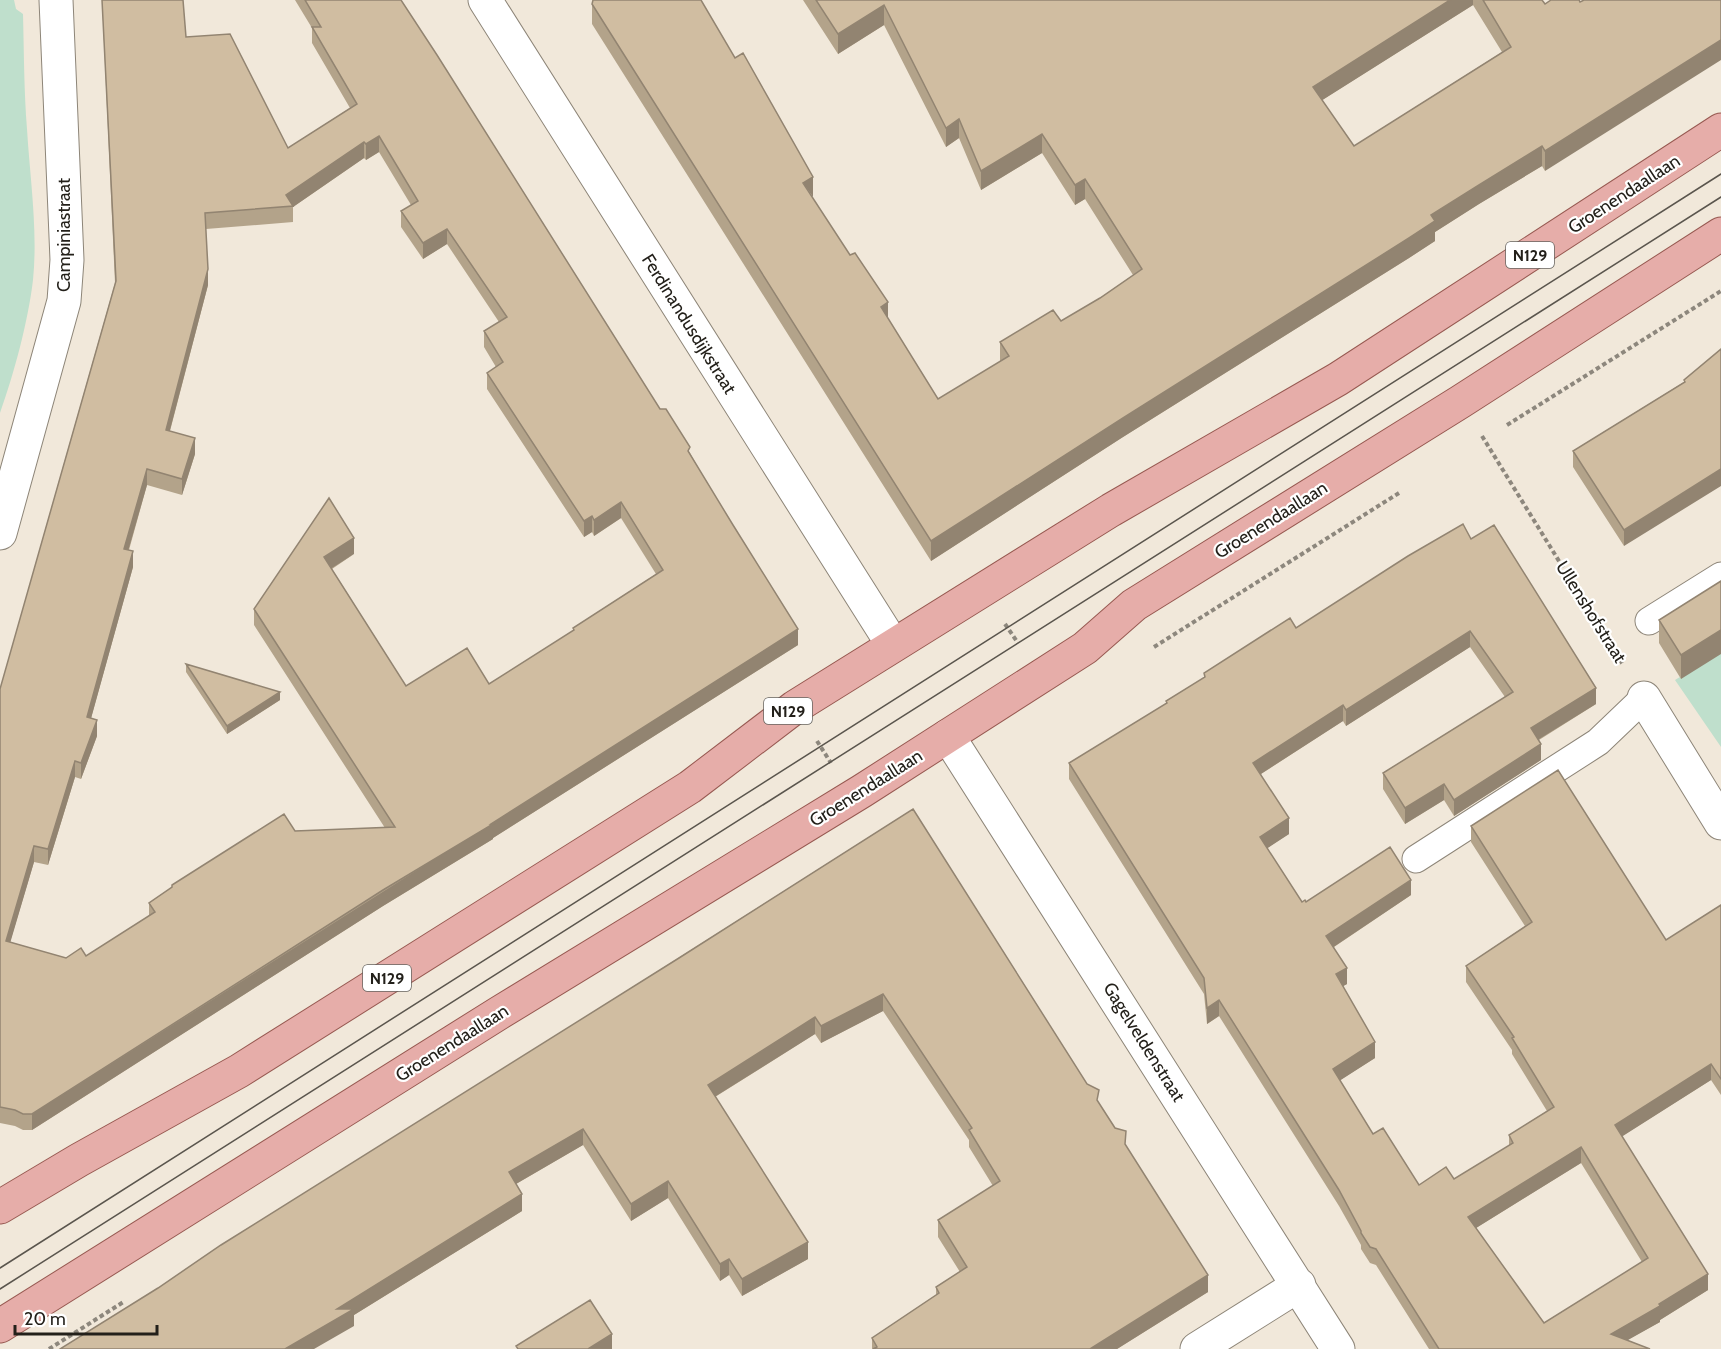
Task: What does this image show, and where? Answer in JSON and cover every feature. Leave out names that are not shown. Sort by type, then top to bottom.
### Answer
[{"type":"main road","name":"Groenendaallaan","points":[[0,1207],[239,1071],[680,793],[795,707],[1111,510],[1338,379],[1721,130]]},
{"type":"main road","name":"Groenendaallaan","points":[[0,1326],[499,1013],[853,796],[1085,648],[1134,605],[1460,402],[1721,234]]},
{"type":"street","name":"Campiniastraat","points":[[0,533],[64,301],[67,260],[56,0]]},
{"type":"street","name":"Ferdinandusdijkstraat","points":[[486,1],[893,645]]},
{"type":"street","points":[[1644,698],[1721,823]]},
{"type":"street","name":"Gagelveldenstraat","points":[[948,735],[1338,1349]]},
{"type":"street","points":[[1197,1349],[1299,1286]]},
{"type":"lane","points":[[1649,621],[1721,576]]},
{"type":"lane","points":[[1416,859],[1598,742],[1644,698]]},
{"type":"path","name":"Ullenshofstraat","points":[[1460,402],[1644,698]]},
{"type":"path","points":[[981,590],[1040,676]]},
{"type":"path","points":[[795,707],[853,796]]},
{"type":"green space","points":[[0,0],[14,0],[16,9],[23,14],[25,100],[35,242],[28,313],[0,413]]},
{"type":"green space","points":[[1721,652],[1721,747],[1675,680]]},
{"type":"building","points":[[102,0],[183,0],[186,37],[230,34],[288,148],[357,104],[312,27],[321,27],[305,0],[401,0],[660,409],[666,409],[690,447],[688,451],[798,629],[32,1114],[23,1114],[0,1107],[0,689],[116,281]],"holes":[[[379,136],[418,201],[401,211],[423,243],[447,229],[507,317],[484,331],[503,362],[487,373],[584,521],[592,516],[594,520],[621,502],[663,570],[489,684],[467,648],[406,686],[324,557],[354,538],[329,498],[254,609],[395,827],[295,831],[284,814],[172,885],[149,903],[155,912],[86,956],[81,948],[66,958],[6,941],[34,846],[48,849],[75,761],[81,763],[97,720],[87,717],[133,551],[124,549],[147,469],[182,479],[195,438],[166,430],[208,269],[205,213],[293,206],[286,195],[364,142],[366,144]]]},
{"type":"building","points":[[593,0],[701,0],[735,58],[743,53],[813,177],[803,183],[850,255],[855,253],[888,302],[881,307],[938,399],[1009,356],[1000,342],[1053,310],[1061,321],[1142,269],[1085,179],[1075,185],[1042,134],[981,171],[959,119],[946,128],[884,5],[838,34],[816,0],[1450,0],[1313,87],[1354,146],[1511,47],[1483,0],[1542,0],[1545,4],[1551,0],[1579,0],[1580,2],[1584,0],[1721,0],[1721,40],[1545,151],[1542,146],[1431,215],[1435,221],[1409,238],[931,541],[592,4]]},
{"type":"building","points":[[1721,349],[1721,469],[1624,530],[1573,451],[1685,382],[1684,380]]},
{"type":"building","points":[[1463,524],[1471,539],[1494,525],[1596,688],[1531,728],[1541,744],[1454,800],[1444,784],[1405,808],[1383,773],[1513,692],[1470,631],[1346,710],[1343,705],[1253,763],[1289,818],[1260,837],[1302,902],[1305,900],[1306,902],[1390,847],[1411,880],[1326,936],[1347,968],[1336,974],[1375,1042],[1333,1069],[1373,1134],[1383,1128],[1419,1185],[1446,1167],[1454,1179],[1513,1143],[1509,1135],[1554,1107],[1512,1038],[1514,1037],[1466,966],[1532,922],[1471,826],[1558,770],[1666,940],[1721,905],[1721,1079],[1711,1064],[1615,1125],[1708,1274],[1659,1304],[1660,1306],[1611,1334],[1650,1349],[1439,1349],[1376,1249],[1370,1247],[1361,1233],[1339,1190],[1219,1000],[1207,1008],[1204,978],[1069,763],[1167,703],[1166,701],[1205,677],[1204,673],[1290,618],[1296,628],[1408,556]],"holes":[[[1581,1147],[1648,1258],[1544,1323],[1468,1217]]]},
{"type":"building","points":[[1721,581],[1721,630],[1681,655],[1659,620]]},
{"type":"building","points":[[186,664],[280,692],[227,726]]},
{"type":"building","points":[[913,809],[1087,1084],[1099,1090],[1097,1100],[1115,1128],[1126,1131],[1125,1144],[1208,1275],[1090,1349],[873,1349],[877,1347],[872,1338],[939,1293],[936,1287],[967,1267],[938,1220],[1000,1181],[969,1130],[972,1128],[883,994],[821,1026],[815,1017],[708,1085],[808,1242],[742,1279],[729,1259],[720,1264],[668,1181],[631,1204],[583,1129],[509,1172],[522,1194],[337,1309],[354,1309],[285,1349],[60,1349],[158,1288],[221,1245]]},
{"type":"building","points":[[590,1300],[612,1334],[588,1349],[518,1349],[516,1346]]},
{"type":"tram line","points":[[0,1268],[1721,174]]},
{"type":"tram line","points":[[0,1289],[1721,197]]}]
